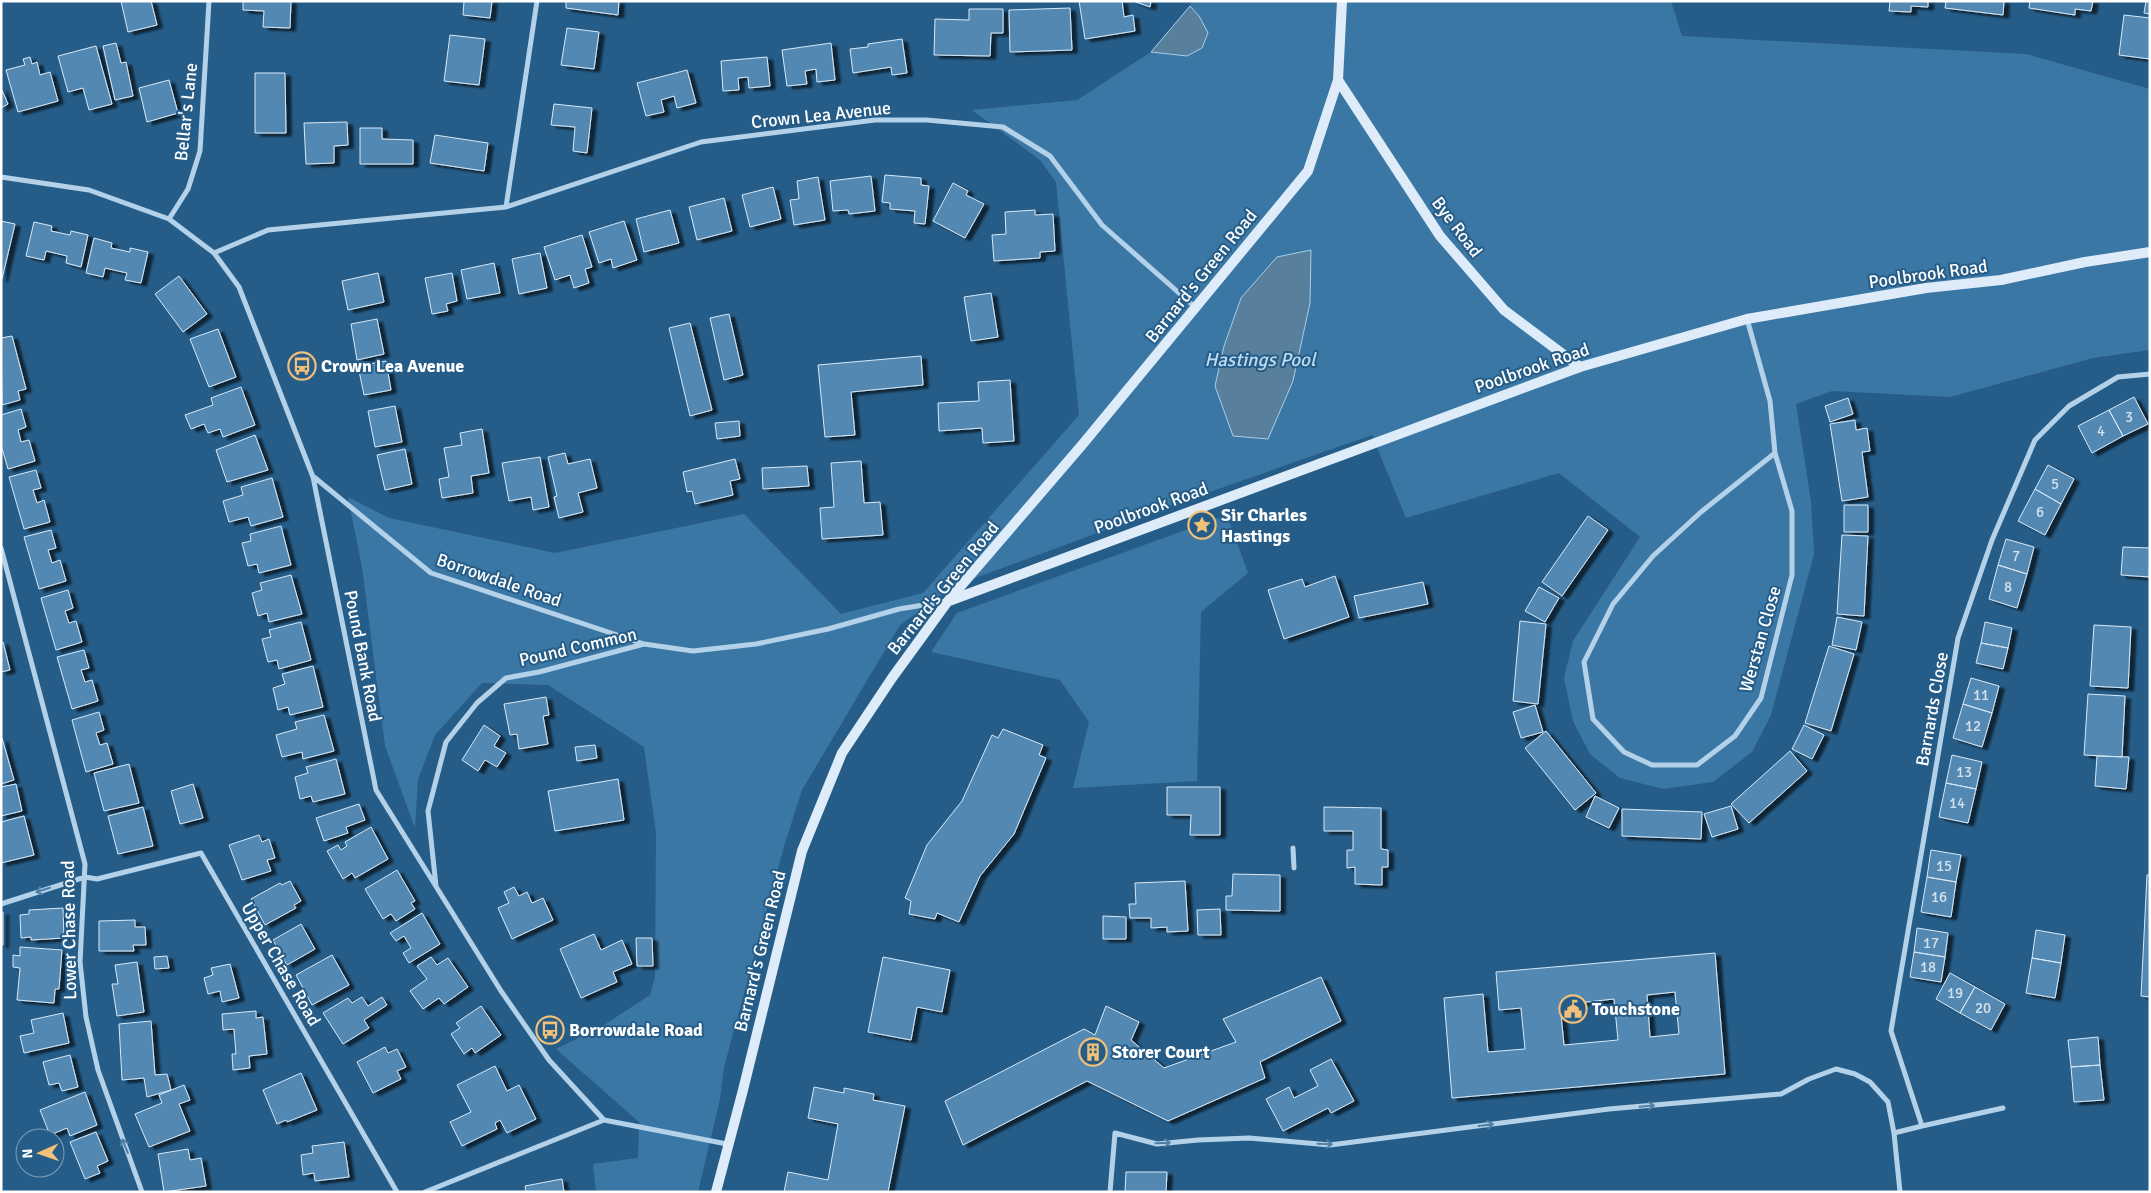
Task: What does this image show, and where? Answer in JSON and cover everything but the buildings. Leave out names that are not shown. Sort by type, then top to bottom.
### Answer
[{"type":"main road","name":"Barnard's Green Road","points":[[716,1192],[802,851],[842,753],[892,678],[948,601],[1196,308],[1308,171],[1338,80],[1342,1]]},
{"type":"main road","name":"Bye Road","points":[[1338,80],[1440,236],[1504,310],[1580,367]]},
{"type":"main road","name":"Poolbrook Road","points":[[948,601],[1580,367],[1747,319],[1926,288],[2001,280],[2084,262],[2150,252]]},
{"type":"street","name":"Bellar's Lane","points":[[169,219],[188,189],[200,151],[209,1]]},
{"type":"street","points":[[506,207],[537,1]]},
{"type":"street","name":"Crown Lea Avenue","points":[[214,254],[268,230],[506,207],[701,142],[875,120],[927,120],[1003,127],[1050,156],[1102,225],[1196,308]]},
{"type":"street","name":"Pound Bank Road","points":[[1,177],[89,190],[169,219],[214,254],[239,287],[313,477],[376,790],[501,990],[550,1060],[604,1120]]},
{"type":"street","name":"Werstan Close","points":[[1747,319],[1770,402],[1775,453],[1792,511],[1792,576],[1761,698],[1735,736],[1697,764],[1652,765],[1624,752],[1593,719],[1584,662],[1613,604],[1653,556],[1701,512],[1775,453]]},
{"type":"street","name":"Barnards Close","points":[[1922,1126],[1891,1031],[1958,638],[1992,540],[2035,440],[2069,406],[2118,377],[2150,374]]},
{"type":"street","name":"Borrowdale Road","points":[[313,477],[431,573],[644,644]]},
{"type":"street","name":"Lower Chase Road","points":[[1,548],[85,864],[80,962],[86,1017],[98,1070],[142,1192]]},
{"type":"street","name":"Pound Common","points":[[436,888],[428,811],[446,742],[477,703],[506,678],[539,672],[644,644],[694,651],[756,644],[828,629],[899,609],[948,601]]},
{"type":"street","points":[[1293,848],[1294,868]]},
{"type":"street","name":"Upper Chase Road","points":[[85,877],[96,879],[201,854],[397,1192]]},
{"type":"street","points":[[1,904],[85,877]]},
{"type":"street","points":[[1110,1192],[1115,1133],[1157,1144],[1249,1138],[1330,1145],[1609,1109],[1781,1094],[1809,1079],[1836,1069],[1855,1074],[1870,1082],[1888,1102],[1894,1133],[1900,1192]]},
{"type":"street","points":[[1894,1133],[2002,1108]]},
{"type":"street","points":[[425,1192],[604,1120],[727,1144]]},
{"type":"shaded area","points":[[1191,1],[1671,1],[1682,36],[2026,54],[2150,89],[2150,350],[2093,358],[1950,397],[1832,391],[1796,404],[1811,502],[1814,554],[1771,715],[1752,752],[1713,782],[1663,789],[1620,778],[1590,754],[1573,721],[1564,678],[1573,641],[1640,537],[1559,473],[1406,518],[1372,435],[1187,500],[956,585],[900,625],[802,790],[785,843],[724,1067],[720,1099],[698,1192],[596,1192],[593,1164],[638,1158],[639,1122],[556,1049],[601,1027],[650,995],[655,977],[656,833],[644,747],[548,685],[482,683],[435,735],[418,779],[415,828],[385,746],[362,567],[348,497],[389,518],[555,553],[744,514],[841,614],[923,593],[1079,415],[1056,182],[1040,160],[972,110],[1077,100],[1151,52],[1190,6]]},
{"type":"shaded area","points":[[1227,515],[1248,573],[1201,612],[1197,781],[1073,788],[1089,722],[1060,680],[931,652],[957,613]]},
{"type":"water","points":[[1190,6],[1199,16],[1208,33],[1202,48],[1187,56],[1151,52]]},
{"type":"water","name":"Hastings Pool","points":[[1311,250],[1310,303],[1293,381],[1268,439],[1233,436],[1215,386],[1224,346],[1241,298],[1277,257]]},
{"type":"place","name":"Crown Lea Avenue","points":[[302,366]]},
{"type":"place","name":"Sir Charles Hastings","points":[[1202,525]]},
{"type":"place","name":"Touchstone","points":[[1573,1009]]},
{"type":"place","name":"Borrowdale Road","points":[[550,1030]]},
{"type":"place","name":"Storer Court","points":[[1093,1052]]}]
